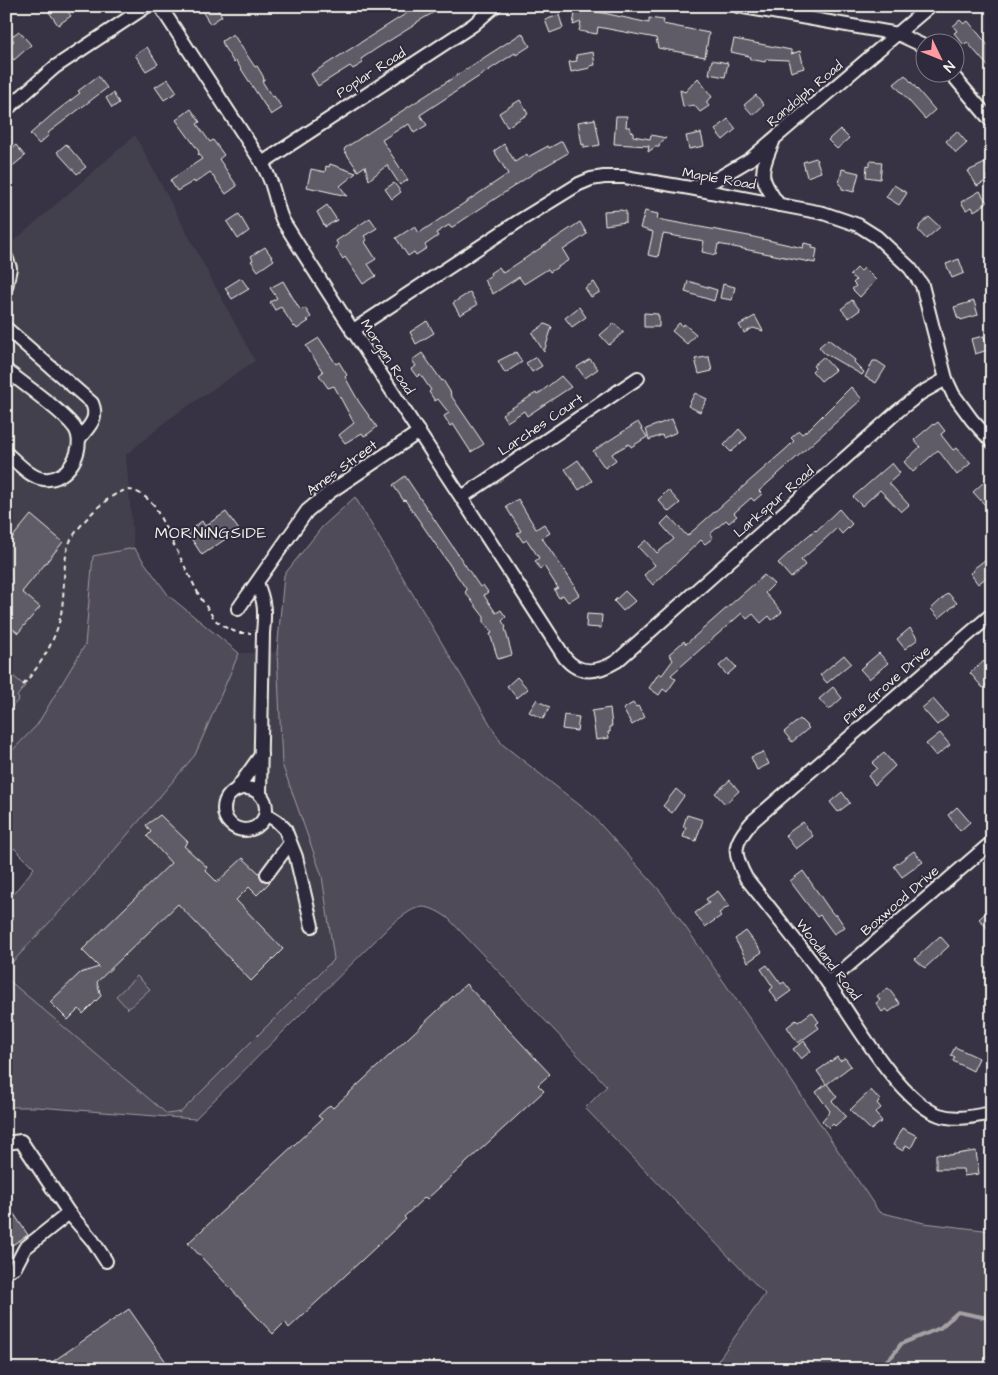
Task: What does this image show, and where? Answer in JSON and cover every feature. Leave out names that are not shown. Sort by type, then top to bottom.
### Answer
[{"type":"street","points":[[6,110],[55,67],[147,6]]},
{"type":"street","name":"Morgan Road","points":[[160,6],[262,163],[269,176],[278,211],[283,221],[352,331],[462,496],[569,662],[575,667],[591,671],[608,667],[627,653]]},
{"type":"street","name":"Poplar Road","points":[[262,163],[473,25],[495,6]]},
{"type":"street","points":[[738,6],[898,34],[916,42]]},
{"type":"street","name":"Randolph Road","points":[[690,188],[715,180],[749,160],[930,6]]},
{"type":"street","points":[[958,82],[992,122]]},
{"type":"street","points":[[774,140],[763,163],[763,176],[766,187],[779,205]]},
{"type":"street","name":"Maple Road","points":[[352,331],[519,220],[579,184],[591,179],[604,177],[625,177],[690,188],[822,213],[858,225],[877,237],[910,268],[922,285],[946,380],[953,394],[972,420],[992,442]]},
{"type":"street","points":[[6,257],[10,268],[6,287]]},
{"type":"street","points":[[6,328],[92,403],[96,411],[94,419],[79,439],[77,455],[62,474],[52,479],[42,479],[33,475],[6,453]]},
{"type":"street","points":[[6,370],[72,424],[79,439]]},
{"type":"street","name":"Larches Court","points":[[462,496],[638,378]]},
{"type":"street","name":"Larkspur Road","points":[[627,653],[898,411],[920,393],[946,380]]},
{"type":"street","name":"Ames Street","points":[[238,609],[307,511],[330,492],[419,432]]},
{"type":"street","points":[[257,583],[265,609],[260,794]]},
{"type":"street","name":"Pine Grove Drive","points":[[802,778],[992,614]]},
{"type":"street","points":[[236,790],[249,788],[260,794],[265,800],[266,814],[262,822],[250,830],[237,828],[231,824],[227,819],[224,806],[227,799],[236,790],[261,755]]},
{"type":"street","name":"Woodland Road","points":[[802,778],[741,833],[736,842],[737,861],[746,878],[828,984],[888,1071],[912,1096],[929,1110],[940,1116],[963,1118],[992,1113]]},
{"type":"street","points":[[266,814],[285,829],[296,858],[312,926]]},
{"type":"street","name":"Boxwood Drive","points":[[828,984],[992,842]]},
{"type":"street","points":[[267,874],[290,844]]},
{"type":"street","points":[[6,1143],[21,1141],[69,1213],[93,1240],[106,1261]]},
{"type":"street","points":[[6,1272],[16,1267],[25,1248],[69,1213]]},
{"type":"path","points":[[22,684],[33,673],[44,656],[58,626],[63,608],[67,550],[71,539],[100,507],[114,495],[128,490],[144,495],[154,505],[200,597],[216,620],[228,629],[239,632],[263,633]]},
{"type":"shaded area","points":[[135,135],[255,361],[169,419],[126,455],[134,548],[93,556],[85,645],[37,725],[6,757],[6,248]]},
{"type":"shaded area","points":[[355,497],[502,744],[591,814],[661,892],[761,1035],[879,1212],[924,1223],[992,1231],[992,1369],[712,1369],[765,1294],[585,1108],[607,1086],[448,918],[439,912],[425,907],[413,909],[392,924],[195,1119],[37,1107],[6,1107],[6,978],[167,1114],[181,1112],[334,959],[322,876],[282,764],[277,652],[284,575],[322,527]]},
{"type":"shaded area","points":[[134,548],[169,596],[239,653],[195,755],[89,880],[6,969],[6,903],[34,868],[14,848],[6,856],[6,757],[37,725],[85,645],[93,556]]},
{"type":"shaded area","points":[[277,652],[282,764],[322,876],[334,959],[181,1112],[167,1114],[6,978],[6,969],[89,880],[195,755],[239,653]]},
{"type":"shaded area","points":[[13,676],[25,686],[17,696],[19,699],[9,710],[6,707],[6,677]]},
{"type":"shaded area","points":[[137,976],[150,989],[128,1009],[116,996]]},
{"type":"building","points":[[58,6],[64,6],[71,16],[58,25],[49,12]]},
{"type":"building","points":[[199,6],[216,6],[222,16],[210,24]]},
{"type":"building","points":[[418,6],[445,6],[361,59],[363,63],[353,69],[350,66],[318,86],[311,74]]},
{"type":"building","points":[[576,7],[649,23],[649,18],[664,20],[663,24],[709,33],[705,57],[658,48],[656,38],[598,27],[597,34],[579,31],[581,22],[573,25]]},
{"type":"building","points":[[559,15],[563,28],[550,33],[545,20]]},
{"type":"building","points":[[960,20],[964,24],[968,21],[992,50],[992,71],[966,43],[966,32],[956,32],[957,31],[953,26]]},
{"type":"building","points":[[19,31],[31,45],[14,60],[6,51],[6,48],[14,41],[11,37]]},
{"type":"building","points":[[522,33],[530,46],[516,55],[515,53],[420,115],[427,125],[414,133],[409,124],[382,140],[408,180],[400,185],[387,165],[369,180],[365,166],[358,171],[344,150],[345,148]]},
{"type":"building","points":[[233,34],[255,67],[257,66],[263,76],[264,80],[262,81],[282,108],[271,115],[236,61],[234,63],[224,47],[222,41]]},
{"type":"building","points":[[734,39],[791,50],[791,54],[800,51],[804,68],[791,72],[788,60],[766,59],[765,62],[731,52]]},
{"type":"building","points":[[147,47],[158,64],[146,71],[135,55]]},
{"type":"building","points":[[593,52],[595,65],[571,72],[569,62],[577,61],[576,55]]},
{"type":"building","points":[[712,60],[728,63],[725,77],[709,74]]},
{"type":"building","points":[[905,75],[935,110],[925,119],[894,84]]},
{"type":"building","points":[[98,76],[107,88],[48,133],[49,135],[39,144],[30,134],[80,93],[78,91]]},
{"type":"building","points":[[698,78],[712,97],[706,102],[709,106],[700,112],[694,105],[683,107],[680,90],[685,92]]},
{"type":"building","points":[[168,79],[177,92],[164,100],[155,87]]},
{"type":"building","points":[[113,93],[119,103],[112,108],[106,98]]},
{"type":"building","points":[[756,95],[764,105],[753,115],[744,105]]},
{"type":"building","points":[[520,100],[528,114],[507,127],[499,113]]},
{"type":"building","points":[[191,109],[200,122],[197,124],[210,142],[213,140],[224,155],[219,159],[237,186],[226,194],[210,172],[195,183],[194,181],[177,191],[170,180],[202,159],[198,154],[198,150],[176,120]]},
{"type":"building","points":[[616,116],[627,116],[626,127],[630,127],[633,136],[650,139],[651,135],[666,138],[660,143],[659,147],[655,147],[648,152],[649,146],[614,144]]},
{"type":"building","points":[[595,119],[600,145],[584,148],[578,122]]},
{"type":"building","points":[[728,119],[736,129],[723,140],[715,130]]},
{"type":"building","points":[[840,129],[849,138],[837,149],[828,140]]},
{"type":"building","points":[[957,131],[967,143],[956,153],[946,141]]},
{"type":"building","points":[[701,133],[704,146],[689,149],[686,136]]},
{"type":"building","points":[[562,141],[568,153],[537,171],[451,228],[449,225],[436,233],[438,236],[425,245],[427,248],[416,255],[414,252],[408,256],[396,238],[415,226],[419,233],[508,174],[494,151],[504,144],[515,162],[527,154],[528,157]]},
{"type":"building","points":[[6,143],[12,148],[16,145],[25,156],[10,168],[6,163]]},
{"type":"building","points":[[66,144],[86,167],[77,174],[57,152]]},
{"type":"building","points":[[816,158],[821,172],[807,177],[803,162]]},
{"type":"building","points":[[870,161],[882,162],[880,179],[866,177],[867,165],[870,166]]},
{"type":"building","points":[[985,163],[992,174],[986,177],[988,180],[977,186],[968,171]]},
{"type":"building","points":[[330,164],[356,173],[340,186],[347,196],[307,187],[311,169],[325,172],[326,166],[329,167]]},
{"type":"building","points":[[842,169],[859,173],[854,192],[842,189],[839,184]]},
{"type":"building","points":[[394,183],[401,192],[392,199],[385,189]]},
{"type":"building","points":[[894,185],[907,193],[899,205],[886,197]]},
{"type":"building","points":[[980,191],[987,203],[974,211],[972,207],[966,210],[961,202]]},
{"type":"building","points":[[327,205],[337,220],[325,227],[317,212]]},
{"type":"building","points":[[604,211],[626,211],[626,222],[605,225]]},
{"type":"building","points":[[645,211],[658,214],[657,219],[803,248],[804,243],[813,245],[812,248],[817,249],[815,263],[718,244],[716,255],[702,252],[704,241],[663,234],[658,257],[648,255],[653,232],[640,228]]},
{"type":"building","points":[[239,214],[249,231],[238,239],[227,222]]},
{"type":"building","points":[[929,217],[940,227],[926,239],[918,230],[919,226]]},
{"type":"building","points":[[370,218],[377,228],[364,236],[367,240],[365,242],[376,259],[368,264],[376,276],[363,284],[345,257],[343,259],[336,248],[338,245],[336,241]]},
{"type":"building","points":[[580,222],[587,234],[563,250],[569,260],[550,272],[548,269],[524,284],[519,277],[493,294],[484,280],[491,275],[490,273],[499,267],[503,273]]},
{"type":"building","points":[[265,247],[274,260],[258,271],[251,261],[253,260],[251,256]]},
{"type":"building","points":[[959,259],[964,273],[952,278],[946,264]]},
{"type":"building","points":[[857,268],[861,271],[864,268],[876,280],[860,297],[852,289],[856,286],[853,283],[856,280],[850,275]]},
{"type":"building","points":[[241,278],[249,289],[232,299],[225,288]]},
{"type":"building","points":[[283,281],[299,308],[301,310],[305,308],[311,317],[307,320],[309,321],[297,329],[281,307],[275,310],[270,302],[277,298],[270,288]]},
{"type":"building","points":[[688,281],[717,290],[714,301],[685,292]]},
{"type":"building","points":[[594,282],[600,292],[591,297],[585,288]]},
{"type":"building","points":[[723,284],[735,287],[732,300],[720,298]]},
{"type":"building","points":[[470,292],[477,305],[460,315],[453,303]]},
{"type":"building","points":[[852,300],[860,310],[849,318],[841,309]]},
{"type":"building","points":[[974,301],[978,315],[961,320],[960,318],[958,319],[954,307]]},
{"type":"building","points":[[579,307],[586,317],[572,327],[565,318]]},
{"type":"building","points":[[644,313],[658,314],[659,327],[644,327]]},
{"type":"building","points":[[755,316],[763,331],[753,328],[744,333],[739,325]]},
{"type":"building","points":[[427,321],[434,333],[416,344],[410,332]]},
{"type":"building","points":[[614,323],[624,332],[609,345],[600,335]]},
{"type":"building","points":[[679,323],[683,326],[684,324],[696,334],[687,344],[672,331]]},
{"type":"building","points":[[545,324],[552,327],[544,352],[532,333]]},
{"type":"building","points":[[984,336],[988,350],[975,354],[971,339]]},
{"type":"building","points":[[319,338],[336,364],[339,362],[359,402],[377,427],[364,436],[362,433],[345,443],[339,435],[354,423],[334,386],[328,388],[319,375],[323,372],[306,346]]},
{"type":"building","points":[[828,339],[855,360],[854,362],[864,372],[862,375],[824,353],[819,347]]},
{"type":"building","points":[[516,352],[522,362],[505,373],[498,361]]},
{"type":"building","points":[[422,353],[443,380],[450,394],[484,444],[471,452],[453,424],[450,426],[444,416],[449,413],[438,399],[435,401],[429,392],[431,390],[420,374],[417,377],[411,369],[416,366],[412,360]]},
{"type":"building","points":[[536,357],[542,366],[532,372],[526,363]]},
{"type":"building","points":[[709,357],[712,371],[699,374],[695,359]]},
{"type":"building","points":[[823,357],[835,370],[821,381],[812,371],[815,368],[813,366]]},
{"type":"building","points":[[590,359],[598,369],[585,378],[577,367]]},
{"type":"building","points":[[873,361],[877,361],[886,367],[876,383],[865,377]]},
{"type":"building","points":[[561,376],[571,387],[527,416],[524,411],[507,422],[502,414],[536,393],[537,395]]},
{"type":"building","points":[[851,387],[862,399],[759,491],[762,494],[754,501],[751,498],[734,513],[737,516],[729,523],[726,520],[710,534],[713,538],[705,544],[701,540],[653,585],[644,575],[655,565],[638,547],[646,540],[657,553],[674,539],[661,524],[669,516],[687,536],[787,448],[794,441],[791,438],[799,431],[802,434],[811,427]]},
{"type":"building","points":[[695,393],[707,399],[700,412],[688,406]]},
{"type":"building","points":[[672,419],[677,432],[663,438],[662,435],[649,440],[646,429]]},
{"type":"building","points":[[638,422],[647,437],[631,447],[629,444],[613,453],[616,460],[605,468],[593,451]]},
{"type":"building","points":[[938,422],[945,431],[941,434],[942,436],[953,450],[957,448],[971,463],[957,475],[938,450],[913,472],[904,462],[920,447],[914,440]]},
{"type":"building","points":[[739,429],[747,438],[731,452],[724,445]]},
{"type":"building","points":[[578,460],[592,481],[579,490],[565,469]]},
{"type":"building","points":[[892,463],[900,473],[889,483],[909,505],[901,512],[880,490],[862,506],[853,497]]},
{"type":"building","points":[[405,476],[480,587],[483,585],[488,592],[484,595],[496,613],[501,610],[506,617],[502,621],[506,627],[512,655],[498,659],[490,634],[492,633],[484,622],[484,617],[393,485]]},
{"type":"building","points":[[984,482],[992,492],[992,509],[987,504],[985,505],[973,492]]},
{"type":"building","points":[[668,490],[680,503],[669,512],[658,500]]},
{"type":"building","points":[[518,499],[536,529],[544,524],[550,533],[542,538],[575,586],[579,595],[568,602],[563,595],[559,598],[554,590],[558,588],[544,566],[540,569],[535,561],[539,558],[527,540],[523,542],[517,533],[521,531],[506,507]]},
{"type":"building","points":[[839,509],[852,524],[842,534],[837,528],[801,560],[805,565],[791,578],[778,563]]},
{"type":"building","points":[[226,512],[239,530],[202,555],[187,532],[202,521],[205,526]]},
{"type":"building","points":[[31,515],[63,542],[22,592],[40,607],[18,633],[6,623],[6,545]]},
{"type":"building","points":[[985,560],[992,569],[992,573],[978,584],[970,573]]},
{"type":"building","points":[[764,575],[774,584],[765,593],[782,612],[772,620],[769,616],[761,623],[753,614],[747,619],[742,613],[671,675],[676,679],[667,692],[663,689],[659,695],[649,688],[659,673],[662,675],[673,660],[669,654],[684,641],[686,644]]},
{"type":"building","points":[[625,591],[635,601],[623,611],[614,601]]},
{"type":"building","points":[[948,593],[957,603],[939,618],[931,609]]},
{"type":"building","points":[[587,614],[602,615],[601,628],[586,627]]},
{"type":"building","points":[[910,628],[918,639],[905,649],[897,639]]},
{"type":"building","points":[[879,653],[888,663],[869,679],[860,669]]},
{"type":"building","points":[[844,655],[851,663],[827,683],[820,675]]},
{"type":"building","points":[[728,658],[736,667],[727,675],[719,666]]},
{"type":"building","points":[[984,661],[992,670],[992,680],[983,688],[970,673]]},
{"type":"building","points":[[517,677],[528,689],[517,698],[507,686]]},
{"type":"building","points":[[833,687],[842,698],[829,710],[819,699]]},
{"type":"building","points":[[537,699],[550,707],[543,719],[529,712]]},
{"type":"building","points":[[933,699],[948,716],[937,725],[922,708]]},
{"type":"building","points":[[633,703],[636,707],[638,706],[645,717],[632,725],[623,709]]},
{"type":"building","points":[[610,708],[612,726],[610,726],[610,732],[608,732],[609,738],[596,740],[592,711]]},
{"type":"building","points":[[564,715],[579,717],[577,731],[562,729]]},
{"type":"building","points":[[800,719],[809,728],[792,742],[784,732]]},
{"type":"building","points":[[940,733],[950,745],[936,756],[926,744]]},
{"type":"building","points":[[763,752],[769,764],[757,770],[751,757]]},
{"type":"building","points":[[884,753],[895,766],[875,785],[868,776],[877,768],[872,763]]},
{"type":"building","points":[[730,780],[739,791],[725,804],[715,793]]},
{"type":"building","points":[[676,789],[684,796],[672,813],[663,806]]},
{"type":"building","points":[[842,792],[850,803],[838,812],[830,802]]},
{"type":"building","points":[[957,807],[970,822],[960,831],[948,815]]},
{"type":"building","points":[[160,815],[188,842],[184,846],[207,867],[205,870],[217,882],[243,858],[259,873],[262,880],[270,882],[257,895],[249,887],[236,900],[283,949],[251,981],[178,904],[97,982],[101,996],[83,1014],[79,1009],[68,1020],[50,1002],[80,973],[99,967],[82,950],[171,863],[147,836],[151,832],[146,825]]},
{"type":"building","points":[[687,815],[703,820],[696,841],[683,837],[686,827],[683,827]]},
{"type":"building","points":[[803,822],[813,836],[796,849],[785,835]]},
{"type":"building","points":[[914,851],[923,862],[902,877],[894,866]]},
{"type":"building","points":[[803,871],[830,910],[835,916],[836,914],[845,927],[834,934],[820,915],[817,917],[790,881]]},
{"type":"building","points":[[718,891],[729,906],[719,913],[721,916],[705,927],[695,913],[709,903],[706,899]]},
{"type":"building","points":[[992,907],[992,933],[979,919]]},
{"type":"building","points":[[746,931],[762,952],[748,962],[735,939]]},
{"type":"building","points":[[940,936],[949,946],[925,968],[915,959]]},
{"type":"building","points":[[767,965],[781,984],[784,982],[791,991],[777,1001],[770,990],[773,987],[761,969]]},
{"type":"building","points":[[466,984],[550,1074],[538,1085],[544,1091],[427,1199],[425,1197],[404,1217],[406,1219],[289,1328],[285,1322],[273,1334],[188,1243],[322,1119],[318,1116],[330,1105],[333,1108]]},
{"type":"building","points":[[888,988],[900,1004],[889,1012],[886,1009],[882,1012],[876,1003],[880,1000],[877,996]]},
{"type":"building","points":[[812,1012],[819,1022],[816,1024],[819,1028],[798,1043],[787,1027]]},
{"type":"building","points":[[804,1041],[811,1051],[801,1059],[793,1049]]},
{"type":"building","points":[[955,1047],[979,1058],[973,1071],[953,1061],[955,1057],[951,1055]]},
{"type":"building","points":[[837,1057],[840,1061],[845,1058],[851,1066],[827,1084],[837,1097],[832,1101],[846,1116],[835,1126],[833,1124],[829,1128],[822,1121],[830,1111],[816,1092],[826,1084],[817,1071]]},
{"type":"building","points":[[871,1090],[880,1100],[877,1103],[881,1108],[875,1113],[882,1121],[871,1130],[850,1110]]},
{"type":"building","points":[[902,1128],[917,1136],[911,1148],[906,1145],[903,1151],[893,1145]]},
{"type":"building","points":[[976,1151],[979,1174],[964,1176],[963,1169],[936,1169],[936,1154],[949,1155]]},
{"type":"building","points":[[6,1202],[28,1235],[6,1249]]},
{"type":"building","points":[[129,1309],[171,1369],[42,1369]]},
{"type":"waterway","points":[[877,1369],[893,1355],[901,1344],[940,1328],[958,1312],[992,1319]]},
{"type":"district","name":"MORNINGSIDE","points":[[211,533]]}]
